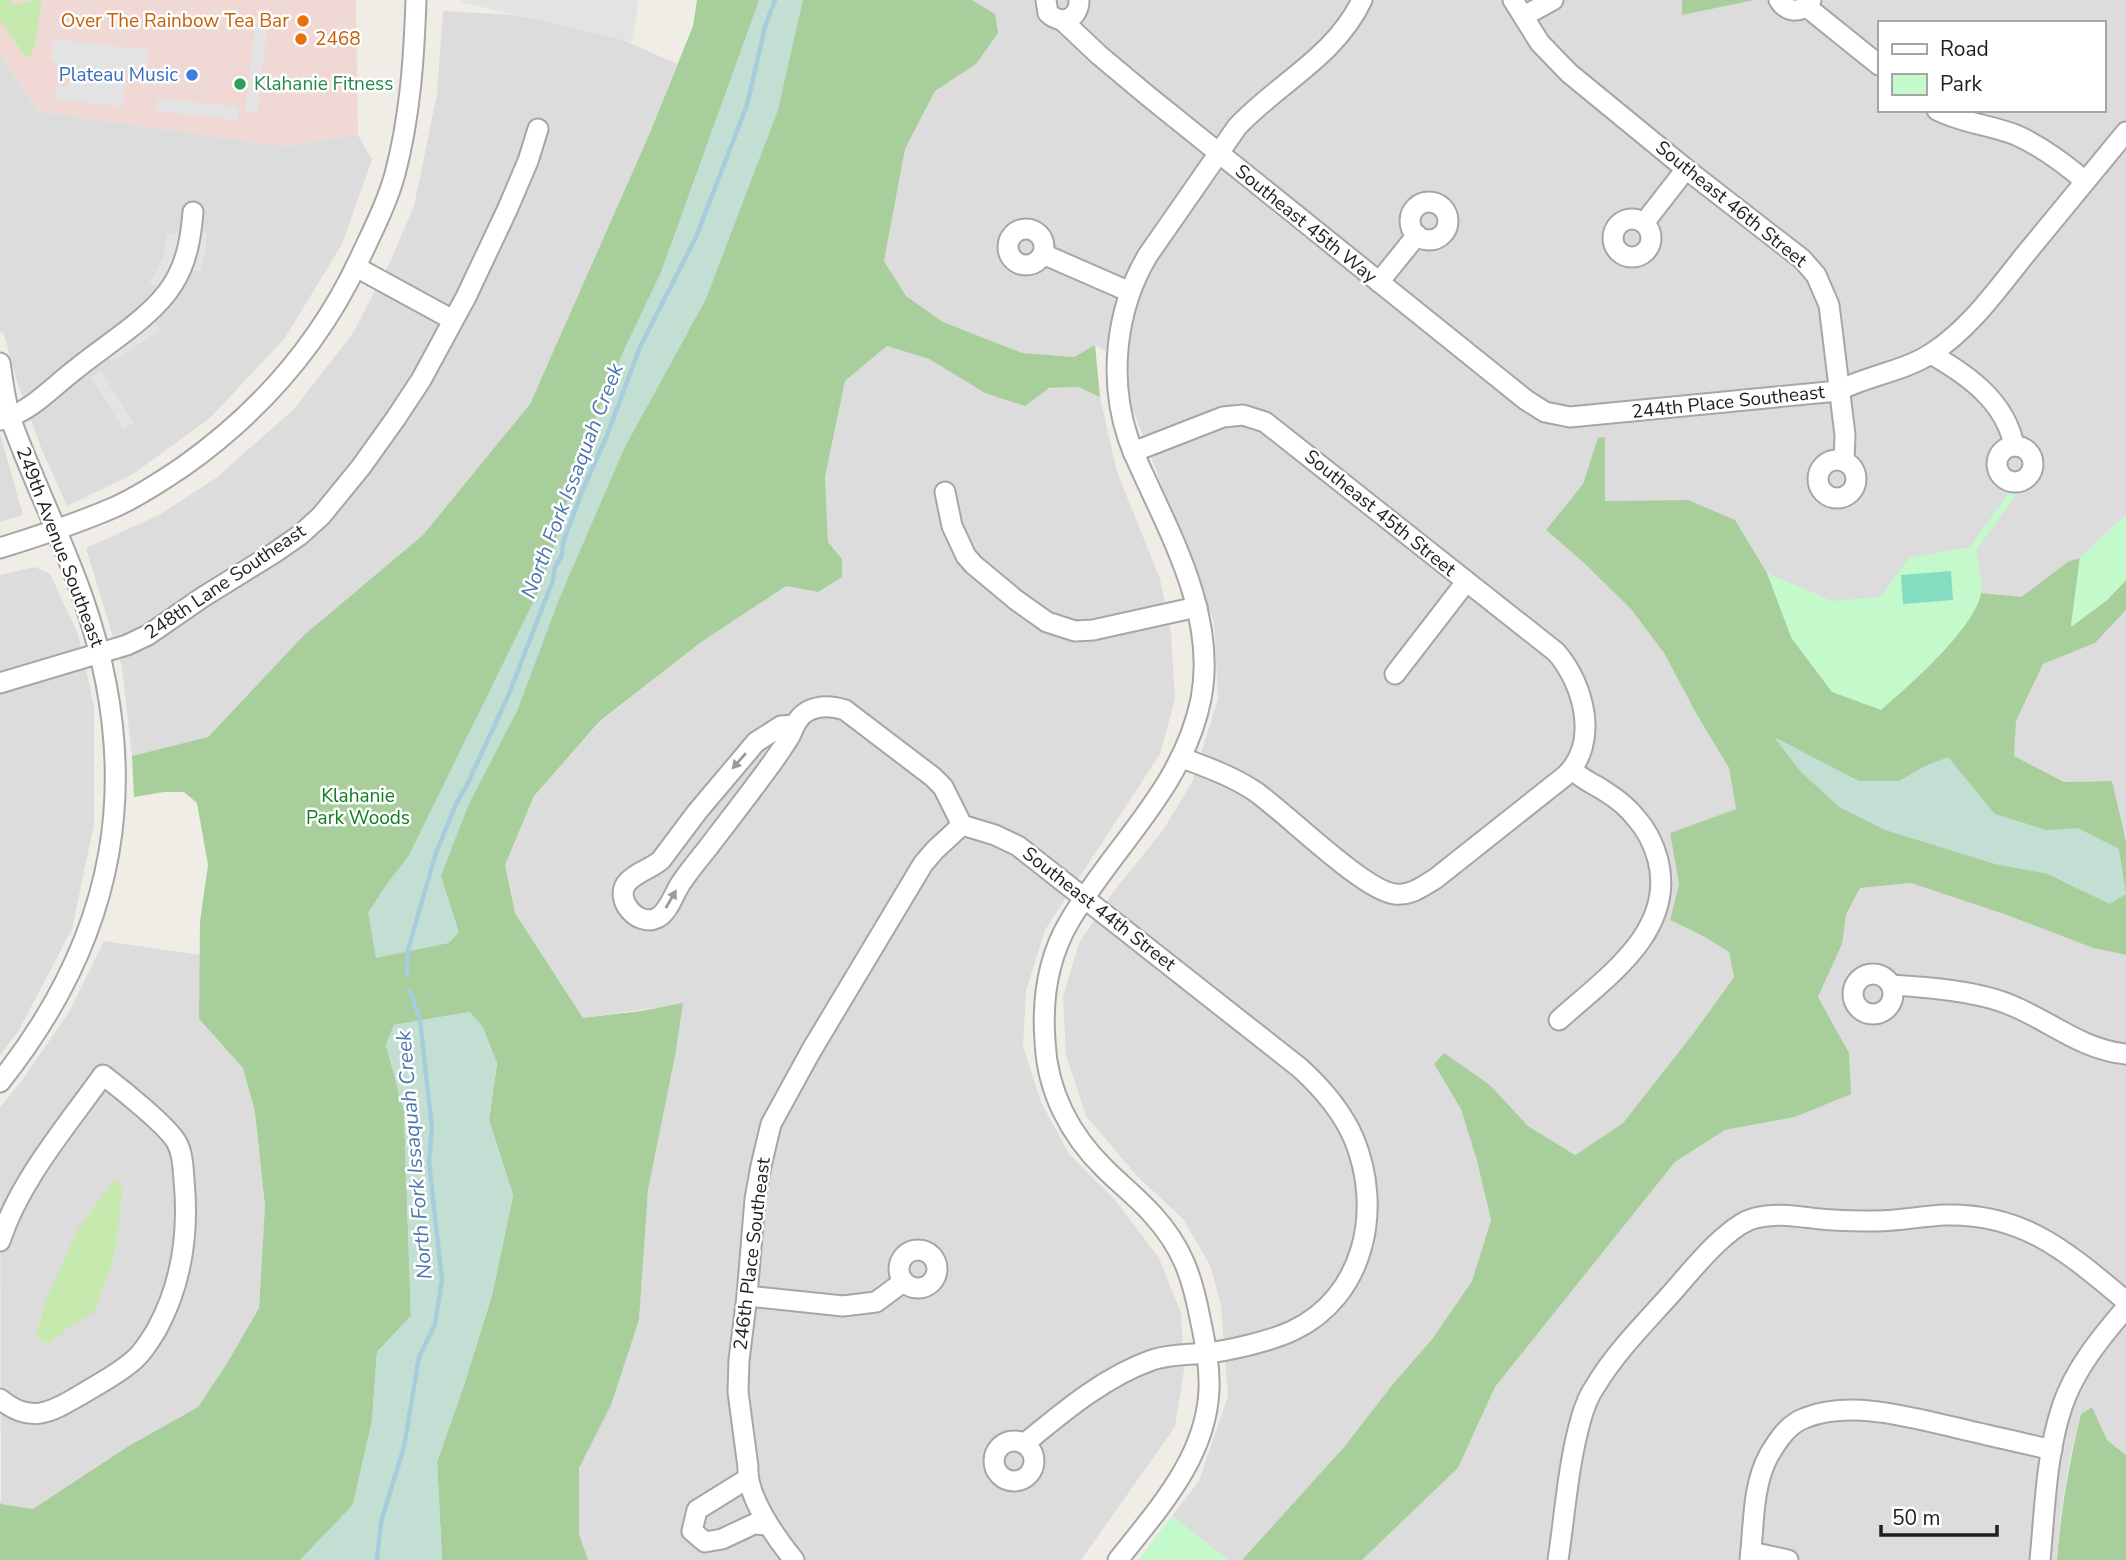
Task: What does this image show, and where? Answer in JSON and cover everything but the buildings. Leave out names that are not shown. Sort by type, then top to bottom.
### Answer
[{"type":"street","points":[[0,548],[57,531],[117,506],[163,481],[211,447],[245,417],[280,382],[310,343],[345,290],[395,175],[409,105],[416,0]]},
{"type":"street","name":"Southeast 45th Way","points":[[1046,0],[1048,13],[1063,21],[1099,55],[1220,154],[1526,400],[1545,412],[1558,415]]},
{"type":"street","points":[[1063,21],[1074,16],[1079,0]]},
{"type":"street","points":[[1118,1560],[1177,1485],[1189,1463],[1204,1420],[1209,1393],[1208,1353],[1197,1297],[1182,1254],[1156,1218],[1087,1151],[1070,1128],[1046,1063],[1046,990],[1059,944],[1084,899],[1150,810],[1182,758],[1192,735],[1205,669],[1197,607],[1187,574],[1133,452],[1121,409],[1118,356],[1122,320],[1137,273],[1161,233],[1237,127],[1337,39],[1362,0]]},
{"type":"street","points":[[1519,8],[1553,0]]},
{"type":"street","points":[[1779,0],[1789,10],[1801,10],[1809,3],[1878,64]]},
{"type":"street","name":"Southeast 46th Street","points":[[1519,8],[1541,43],[1559,63],[1686,169],[1802,259],[1816,275],[1829,305],[1844,435],[1843,461]]},
{"type":"street","points":[[1941,112],[2015,135],[2053,156],[2085,181]]},
{"type":"street","name":"248th Lane Southeast","points":[[0,683],[100,653],[148,635],[274,553],[321,516],[361,467],[421,380],[508,208],[528,162],[538,129]]},
{"type":"street","name":"244th Place Southeast","points":[[1558,415],[1582,417],[1838,391],[1897,370],[1931,354],[1955,336],[1976,315],[2126,132]]},
{"type":"street","points":[[1644,223],[1686,169]]},
{"type":"street","points":[[5,419],[42,398],[165,296],[187,255],[193,212]]},
{"type":"street","points":[[1379,282],[1417,235]]},
{"type":"street","points":[[1043,254],[1130,292]]},
{"type":"street","points":[[356,267],[453,320]]},
{"type":"street","points":[[1931,354],[1960,371],[1993,402],[2011,428],[2014,446]]},
{"type":"street","name":"249th Avenue Southeast","points":[[0,363],[5,419],[57,531],[84,600],[100,653],[114,727],[115,758],[114,826],[102,892],[89,931],[61,990],[23,1053],[0,1082]]},
{"type":"street","name":"Southeast 45th Street","points":[[1133,452],[1223,417],[1242,415],[1265,422],[1556,652],[1566,664],[1584,708],[1583,744],[1580,757],[1572,769]]},
{"type":"street","points":[[946,492],[952,526],[966,556],[1016,600],[1047,622],[1074,631],[1093,630],[1197,607]]},
{"type":"street","points":[[1395,674],[1466,582]]},
{"type":"street","points":[[794,724],[780,726],[756,742],[661,860],[630,879],[623,894],[626,905],[640,919],[656,918],[664,912],[680,884],[777,755],[794,724],[809,710],[832,706],[845,709],[933,777],[943,787],[962,825]]},
{"type":"street","points":[[1182,758],[1247,786],[1359,876],[1394,894],[1415,891],[1435,878],[1572,769],[1579,777],[1617,799],[1637,819],[1656,852],[1661,873],[1657,912],[1645,936],[1627,957],[1559,1020]]},
{"type":"street","name":"Southeast 44th Street","points":[[962,825],[995,835],[1018,846],[1281,1052],[1316,1083],[1333,1103],[1354,1140],[1368,1200],[1363,1243],[1349,1277],[1340,1295],[1309,1323],[1266,1340],[1208,1353],[1172,1355],[1152,1360],[1070,1406],[1024,1444]]},
{"type":"street","name":"246th Place Southeast","points":[[794,1560],[768,1525],[747,1479],[748,1467],[738,1392],[741,1330],[761,1166],[771,1124],[811,1051],[918,873],[935,850],[962,825]]},
{"type":"street","points":[[1891,985],[1944,990],[2012,1005],[2085,1043],[2126,1054]]},
{"type":"street","points":[[0,1399],[18,1412],[28,1414],[49,1411],[121,1370],[136,1359],[147,1345],[171,1301],[180,1273],[187,1205],[181,1156],[176,1140],[103,1075],[43,1159],[1,1237]]},
{"type":"street","points":[[1558,1560],[1581,1417],[1593,1388],[1617,1355],[1721,1238],[1752,1219],[1790,1214],[1833,1220],[1874,1221],[1904,1221],[1942,1215],[1990,1218],[2042,1237],[2075,1259],[2126,1301]]},
{"type":"street","points":[[747,1296],[843,1306],[876,1302],[904,1282]]},
{"type":"street","points":[[2040,1560],[2052,1450],[2063,1406],[2076,1377],[2126,1308]]},
{"type":"street","points":[[1788,1560],[1751,1556],[1761,1474],[1781,1436],[1791,1425],[1805,1418],[1852,1410],[1884,1411],[2052,1450]]},
{"type":"street","points":[[747,1479],[696,1510],[692,1531],[705,1542],[722,1539],[754,1524],[768,1525]]},
{"type":"shaded area","points":[[0,0],[356,0],[358,135],[285,146],[38,111],[0,55]]},
{"type":"shaded area","points":[[461,0],[639,0],[632,42]]},
{"type":"shaded area","points":[[972,0],[2126,0],[2126,514],[2080,558],[2069,561],[2020,597],[1881,710],[1688,500],[1604,501],[1605,438],[1598,439],[1583,484],[1546,530],[1631,609],[1664,653],[1729,768],[1736,809],[1670,833],[1679,884],[1670,920],[1729,952],[1734,977],[1623,1123],[1575,1155],[1528,1126],[1490,1085],[1443,1054],[1434,1064],[1461,1108],[1491,1220],[1472,1281],[1433,1338],[1345,1446],[1242,1560],[1228,1560],[1172,1516],[1199,1481],[1228,1396],[1221,1305],[1210,1265],[1183,1219],[1137,1176],[1086,1116],[1066,1055],[1063,997],[1079,943],[1114,891],[1164,829],[1193,780],[1218,699],[1214,622],[1130,402],[1128,363],[1095,345],[1074,357],[1021,353],[943,322],[906,296],[884,261],[905,149],[935,91],[976,64]]},
{"type":"shaded area","points":[[257,11],[269,12],[257,114],[245,112]]},
{"type":"shaded area","points":[[443,11],[513,15],[605,32],[677,64],[649,135],[530,404],[423,535],[304,635],[208,737],[132,756],[122,667],[86,548],[161,514],[216,478],[294,409],[353,333],[390,262],[414,206],[437,94]]},
{"type":"shaded area","points":[[53,39],[148,50],[147,68],[128,66],[123,107],[54,99],[56,86],[68,87],[70,76],[51,58]]},
{"type":"shaded area","points":[[0,55],[38,111],[285,146],[358,135],[372,160],[342,244],[285,338],[210,418],[133,474],[67,506],[42,450],[18,385],[3,332],[0,333]]},
{"type":"shaded area","points":[[158,98],[238,107],[237,120],[157,111]]},
{"type":"shaded area","points":[[207,232],[200,271],[190,270],[178,298],[149,283],[163,258],[167,233]]},
{"type":"shaded area","points":[[154,320],[161,330],[112,362],[106,352]]},
{"type":"shaded area","points":[[887,346],[929,359],[985,393],[1078,387],[1100,397],[1117,472],[1160,579],[1171,632],[1175,699],[1160,754],[1045,930],[1026,991],[1023,1046],[1041,1102],[1069,1154],[1116,1201],[1159,1258],[1181,1313],[1184,1370],[1175,1427],[1081,1560],[588,1560],[579,1534],[578,1468],[611,1405],[639,1320],[648,1190],[683,1004],[583,1018],[515,913],[505,865],[534,796],[600,722],[700,643],[786,586],[818,592],[842,559],[828,542],[825,477],[845,381]]},
{"type":"shaded area","points":[[101,371],[134,423],[123,429],[91,377]]},
{"type":"shaded area","points":[[0,434],[23,515],[0,522]]},
{"type":"shaded area","points":[[35,567],[50,574],[78,634],[94,706],[94,824],[72,929],[19,1030],[0,1055],[0,575]]},
{"type":"shaded area","points":[[2126,610],[2124,835],[2112,781],[2064,782],[2014,756],[2016,721],[2043,664],[2095,643]]},
{"type":"shaded area","points":[[1911,883],[2007,915],[2093,948],[2126,955],[2126,1455],[2107,1440],[2092,1407],[2081,1414],[2061,1510],[2057,1560],[1362,1560],[1458,1468],[1495,1387],[1675,1162],[1725,1130],[1795,1117],[1849,1053],[1818,997],[1842,944],[1846,915],[1860,888]]},
{"type":"shaded area","points":[[104,941],[200,955],[199,1019],[243,1068],[255,1113],[265,1206],[259,1308],[198,1407],[127,1447],[33,1509],[1,1504],[0,1107],[21,1082],[69,1012]]},
{"type":"green space","points":[[0,0],[10,0],[13,4],[42,0],[35,46],[30,56],[26,57],[0,21]]},
{"type":"green space","name":"Klahanie Park Woods","points":[[697,0],[972,0],[995,14],[998,33],[976,64],[935,91],[905,149],[884,261],[906,296],[943,322],[1022,353],[1074,357],[1095,345],[1100,397],[1078,387],[1049,388],[1025,406],[985,393],[929,359],[887,346],[845,381],[825,477],[828,542],[842,559],[842,577],[818,592],[786,586],[700,643],[600,721],[534,796],[505,865],[515,913],[583,1018],[683,1003],[648,1190],[639,1320],[611,1405],[579,1468],[579,1534],[588,1560],[442,1560],[437,1462],[492,1295],[513,1195],[489,1120],[497,1063],[470,1012],[394,1025],[386,1045],[404,1111],[411,1316],[377,1352],[372,1421],[353,1505],[300,1560],[0,1560],[0,1502],[33,1509],[127,1447],[198,1407],[259,1308],[265,1206],[255,1112],[243,1068],[199,1019],[200,921],[208,865],[197,803],[184,792],[134,797],[132,756],[208,737],[304,635],[423,535],[530,404],[649,135],[693,26]]},
{"type":"green space","points":[[759,0],[803,0],[778,110],[706,299],[624,449],[560,597],[518,709],[468,806],[441,876],[459,932],[449,943],[376,958],[368,913],[409,855],[541,586],[588,436],[622,354],[661,272]]},
{"type":"green space","points":[[1682,0],[1754,0],[1682,15]]},
{"type":"green space","points":[[1605,437],[1605,501],[1688,500],[1735,520],[1767,573],[1792,639],[1969,619],[1981,593],[2021,597],[2069,561],[2080,558],[2071,626],[2106,601],[2126,580],[2126,610],[2095,643],[2043,664],[2016,721],[2014,756],[2064,782],[2112,781],[2126,841],[2126,955],[2093,948],[2007,915],[1911,883],[1860,888],[1846,915],[1842,944],[1818,997],[1849,1053],[1851,1094],[1795,1117],[1725,1130],[1675,1162],[1495,1387],[1458,1468],[1362,1560],[1242,1560],[1345,1446],[1433,1338],[1472,1281],[1491,1220],[1461,1109],[1434,1064],[1444,1053],[1490,1085],[1528,1126],[1575,1155],[1623,1123],[1734,977],[1729,952],[1670,920],[1679,884],[1670,833],[1736,809],[1729,768],[1664,653],[1631,609],[1546,530],[1583,484],[1598,438]]},
{"type":"green space","points":[[2008,494],[2017,494],[1976,550],[1981,594],[1976,608],[1953,640],[1881,710],[1832,692],[1792,639],[1767,573],[1832,601],[1880,597],[1909,558],[1970,547]]},
{"type":"green space","points":[[2126,514],[2126,580],[2106,601],[2071,627],[2080,558]]},
{"type":"green space","points":[[1951,571],[1953,600],[1903,604],[1901,575]]},
{"type":"green space","points":[[1774,737],[1859,781],[1899,781],[1948,757],[1995,814],[2047,830],[2078,828],[2119,849],[2126,894],[2110,904],[2047,874],[1995,864],[1885,830],[1839,807],[1800,771]]},
{"type":"green space","points":[[470,1012],[483,1027],[497,1063],[489,1120],[513,1195],[492,1295],[437,1462],[442,1560],[300,1560],[353,1505],[372,1421],[377,1352],[411,1316],[404,1111],[386,1045],[394,1025]]},
{"type":"green space","points":[[115,1179],[122,1188],[119,1226],[113,1261],[94,1312],[48,1344],[36,1337],[45,1303],[77,1230]]},
{"type":"green space","points":[[2092,1407],[2107,1440],[2126,1455],[2126,1560],[2057,1560],[2063,1504],[2081,1414]]},
{"type":"green space","points":[[1172,1516],[1228,1560],[1138,1560]]},
{"type":"waterway","name":"North Fork Issaquah Creek","points":[[407,975],[408,950],[436,853],[456,804],[509,694],[553,580],[555,567],[562,555],[563,543],[582,491],[606,438],[640,347],[696,237],[747,105],[765,27],[775,0]]},
{"type":"waterway","name":"North Fork Issaquah Creek","points":[[377,1560],[381,1522],[404,1447],[419,1357],[435,1324],[442,1280],[429,1162],[432,1129],[420,1020],[410,991]]},
{"type":"place","name":"Over The Rainbow Tea Bar","points":[[303,21]]},
{"type":"place","name":"2468","points":[[301,39]]},
{"type":"place","name":"Plateau Music","points":[[192,75]]},
{"type":"place","name":"Klahanie Fitness","points":[[240,84]]}]
